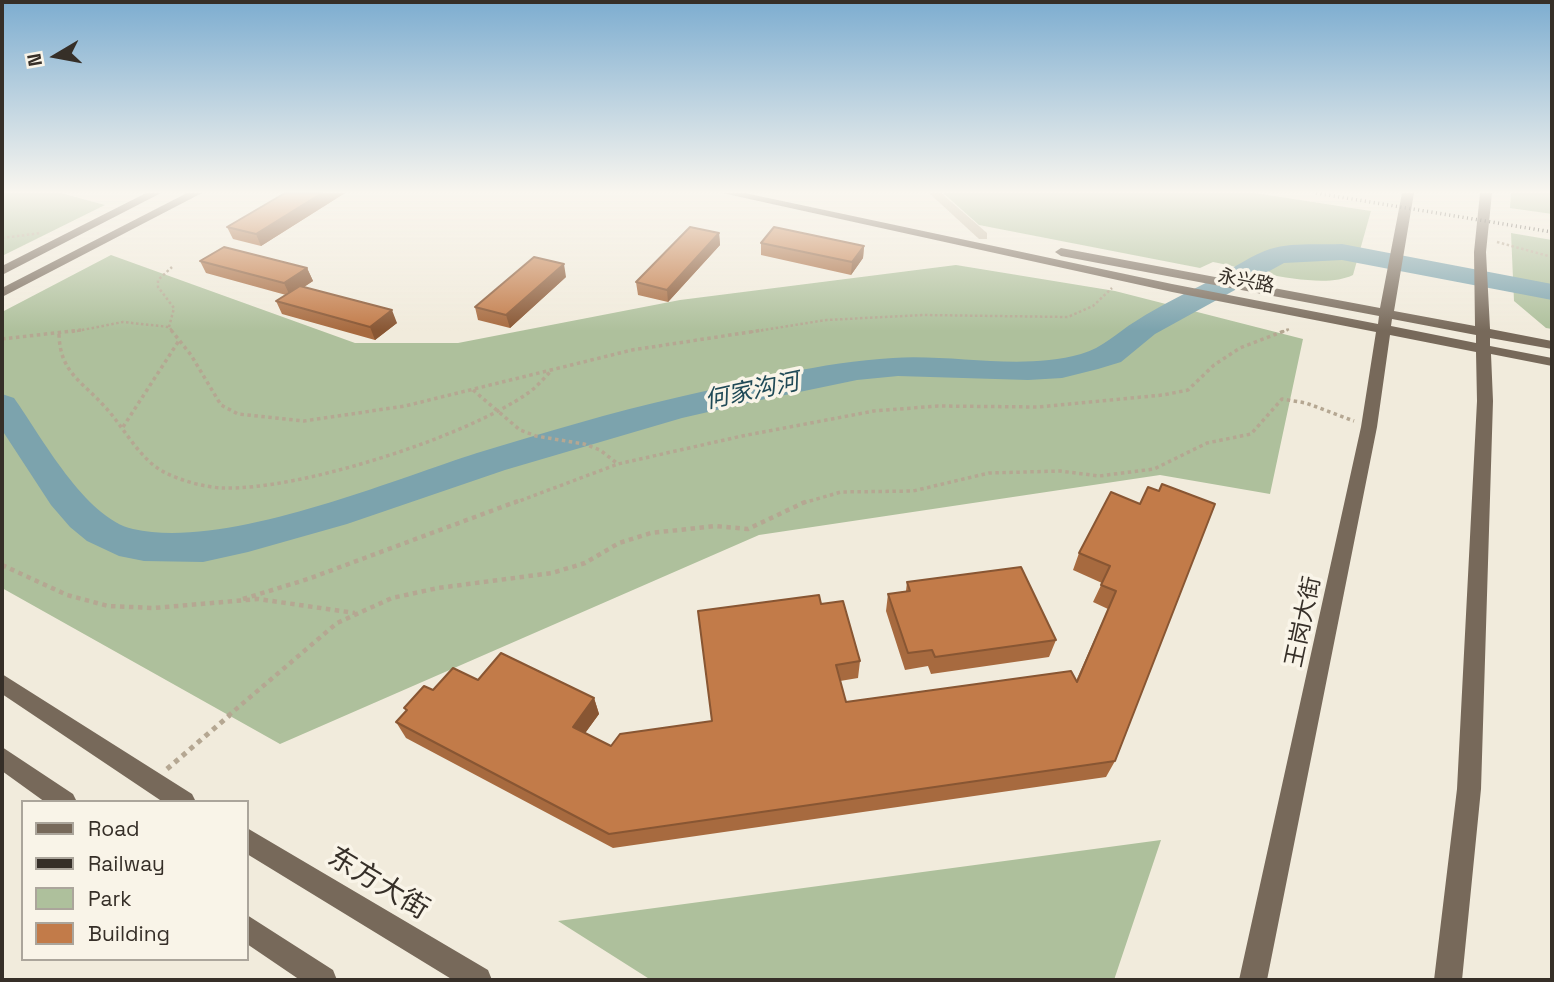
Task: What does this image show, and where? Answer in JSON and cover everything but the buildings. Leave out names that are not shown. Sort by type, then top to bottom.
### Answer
[{"type":"main road","points":[[2,271],[66,239]]},
{"type":"main road","points":[[2,286],[92,239]]},
{"type":"main road","points":[[2,293],[108,239]]},
{"type":"main road","name":"永兴路","points":[[942,239],[1267,306],[1385,321]]},
{"type":"main road","name":"永兴路","points":[[997,239],[1285,296],[1385,321],[1482,340],[1552,362]]},
{"type":"main road","name":"王岗大街","points":[[1255,975],[1369,427],[1399,239]]},
{"type":"main road","points":[[1448,980],[1469,789],[1485,401],[1480,252],[1483,239]]},
{"type":"main road","name":"永兴路","points":[[1482,340],[1552,345]]},
{"type":"main road","points":[[2,683],[181,800]]},
{"type":"main road","points":[[2,758],[62,800]]},
{"type":"main road","name":"东方大街","points":[[248,841],[478,980]]},
{"type":"main road","points":[[248,929],[323,980]]},
{"type":"path","points":[[1489,239],[1552,257]]},
{"type":"path","points":[[169,327],[176,311],[173,300],[158,287],[158,280],[172,267]]},
{"type":"path","points":[[2,339],[60,334],[124,323],[169,327],[180,339],[221,405],[238,414],[264,419],[304,421],[351,416],[473,390],[632,350],[826,320],[923,315],[1068,317],[1088,310],[1104,299],[1117,282]]},
{"type":"path","points":[[243,599],[342,567],[618,464],[742,436],[874,411],[938,406],[1038,407],[1163,395],[1188,390],[1214,365],[1240,348],[1289,328]]},
{"type":"path","points":[[60,334],[58,350],[62,361],[160,470],[220,488],[267,484],[314,475],[426,440],[496,411],[528,393],[552,370]]},
{"type":"path","points":[[123,427],[180,339]]},
{"type":"path","points":[[473,390],[520,430],[536,436],[584,444],[600,450],[618,464]]},
{"type":"path","points":[[152,782],[337,623],[391,598],[438,588],[552,573],[585,563],[619,543],[650,533],[715,526],[748,528],[813,498],[841,492],[913,491],[989,473],[1060,471],[1100,476],[1154,469],[1208,443],[1251,434],[1282,399],[1306,403],[1369,427]]},
{"type":"path","points":[[2,565],[54,593],[92,604],[137,609],[181,607],[243,599],[280,601],[357,614]]},
{"type":"green space","points":[[2,239],[37,239],[2,256]]},
{"type":"green space","points":[[1050,239],[1363,239],[1353,275],[1339,279],[1304,280],[1213,262],[1200,268]]},
{"type":"green space","points":[[1511,239],[1552,240],[1552,329],[1546,328],[1514,301]]},
{"type":"green space","points":[[111,255],[355,343],[458,343],[680,300],[956,265],[1115,291],[1303,339],[1270,494],[1160,475],[759,535],[280,744],[2,588],[2,312]]},
{"type":"green space","points":[[1161,840],[1114,980],[651,980],[558,921]]},
{"type":"waterway","name":"何家沟河","points":[[2,405],[64,496],[83,517],[101,531],[119,541],[144,546],[203,547],[248,538],[334,514],[492,461],[677,408],[756,391],[857,370],[898,367],[1028,370],[1062,368],[1087,362],[1110,355],[1144,328],[1278,255],[1342,252],[1552,292]]}]
